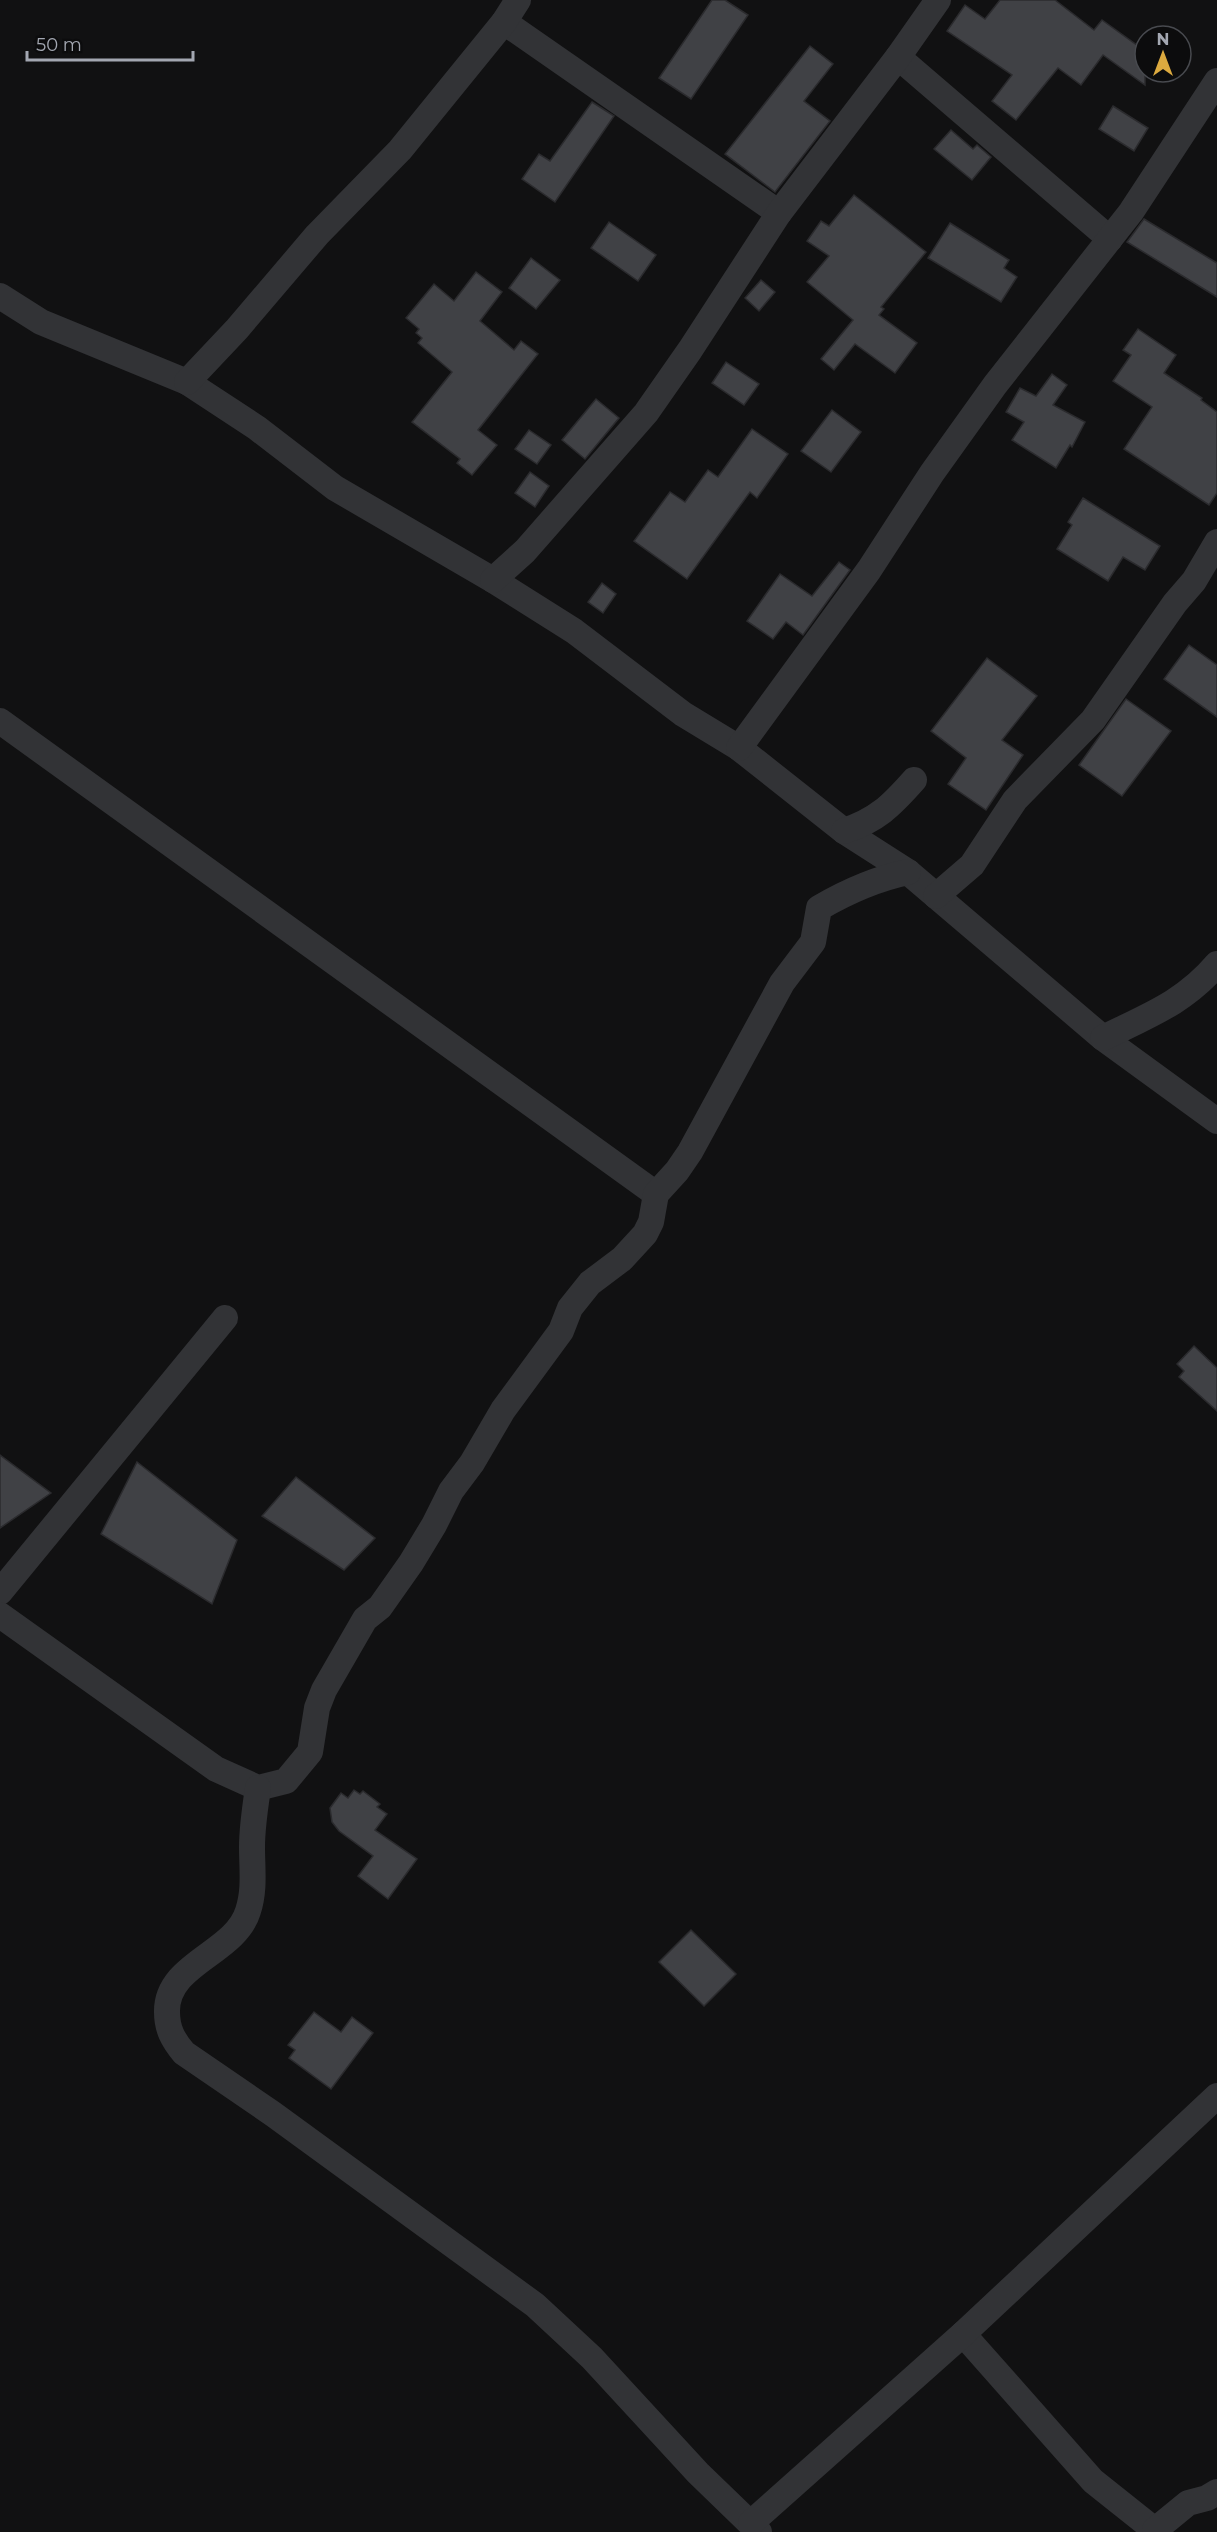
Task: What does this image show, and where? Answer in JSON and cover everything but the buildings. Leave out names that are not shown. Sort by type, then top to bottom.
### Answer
[{"type":"street","points":[[188,382],[237,329],[317,235],[400,150],[504,22],[518,0]]},
{"type":"street","points":[[493,580],[525,551],[646,413],[779,213],[898,57],[938,0]]},
{"type":"street","points":[[504,22],[779,213]]},
{"type":"street","points":[[898,57],[1110,239]]},
{"type":"street","points":[[739,748],[869,570],[932,473],[995,385],[1131,212],[1217,81]]},
{"type":"street","points":[[0,296],[41,322],[188,382],[257,428],[335,488],[493,580],[574,631],[683,714],[739,748],[844,831],[908,872],[1102,1038],[1217,1121]]},
{"type":"street","points":[[936,896],[972,866],[1015,800],[1093,720],[1175,603],[1194,581],[1217,542]]},
{"type":"street","points":[[0,721],[656,1194]]},
{"type":"street","points":[[844,831],[866,824],[886,811],[914,780]]},
{"type":"street","points":[[0,1615],[216,1769],[258,1788],[286,1781],[310,1752],[317,1708],[324,1690],[365,1619],[380,1607],[411,1563],[451,1491],[472,1463],[503,1410],[561,1331],[570,1308],[590,1283],[627,1254],[645,1234],[651,1222],[656,1194],[677,1172],[690,1152],[782,983],[813,942],[819,908],[879,878],[908,872]]},
{"type":"street","points":[[1102,1038],[1171,1004],[1199,984],[1217,964]]},
{"type":"street","points":[[0,1592],[225,1318]]},
{"type":"street","points":[[258,1788],[253,1817],[253,1878],[249,1909],[245,1920],[224,1943],[188,1971],[173,1987],[167,2003],[167,2023],[173,2040],[184,2053],[273,2114],[535,2305],[592,2358],[698,2473],[755,2528],[1217,2096]]},
{"type":"street","points":[[963,2334],[1093,2481],[1156,2531],[1188,2503],[1207,2498],[1217,2492]]}]
